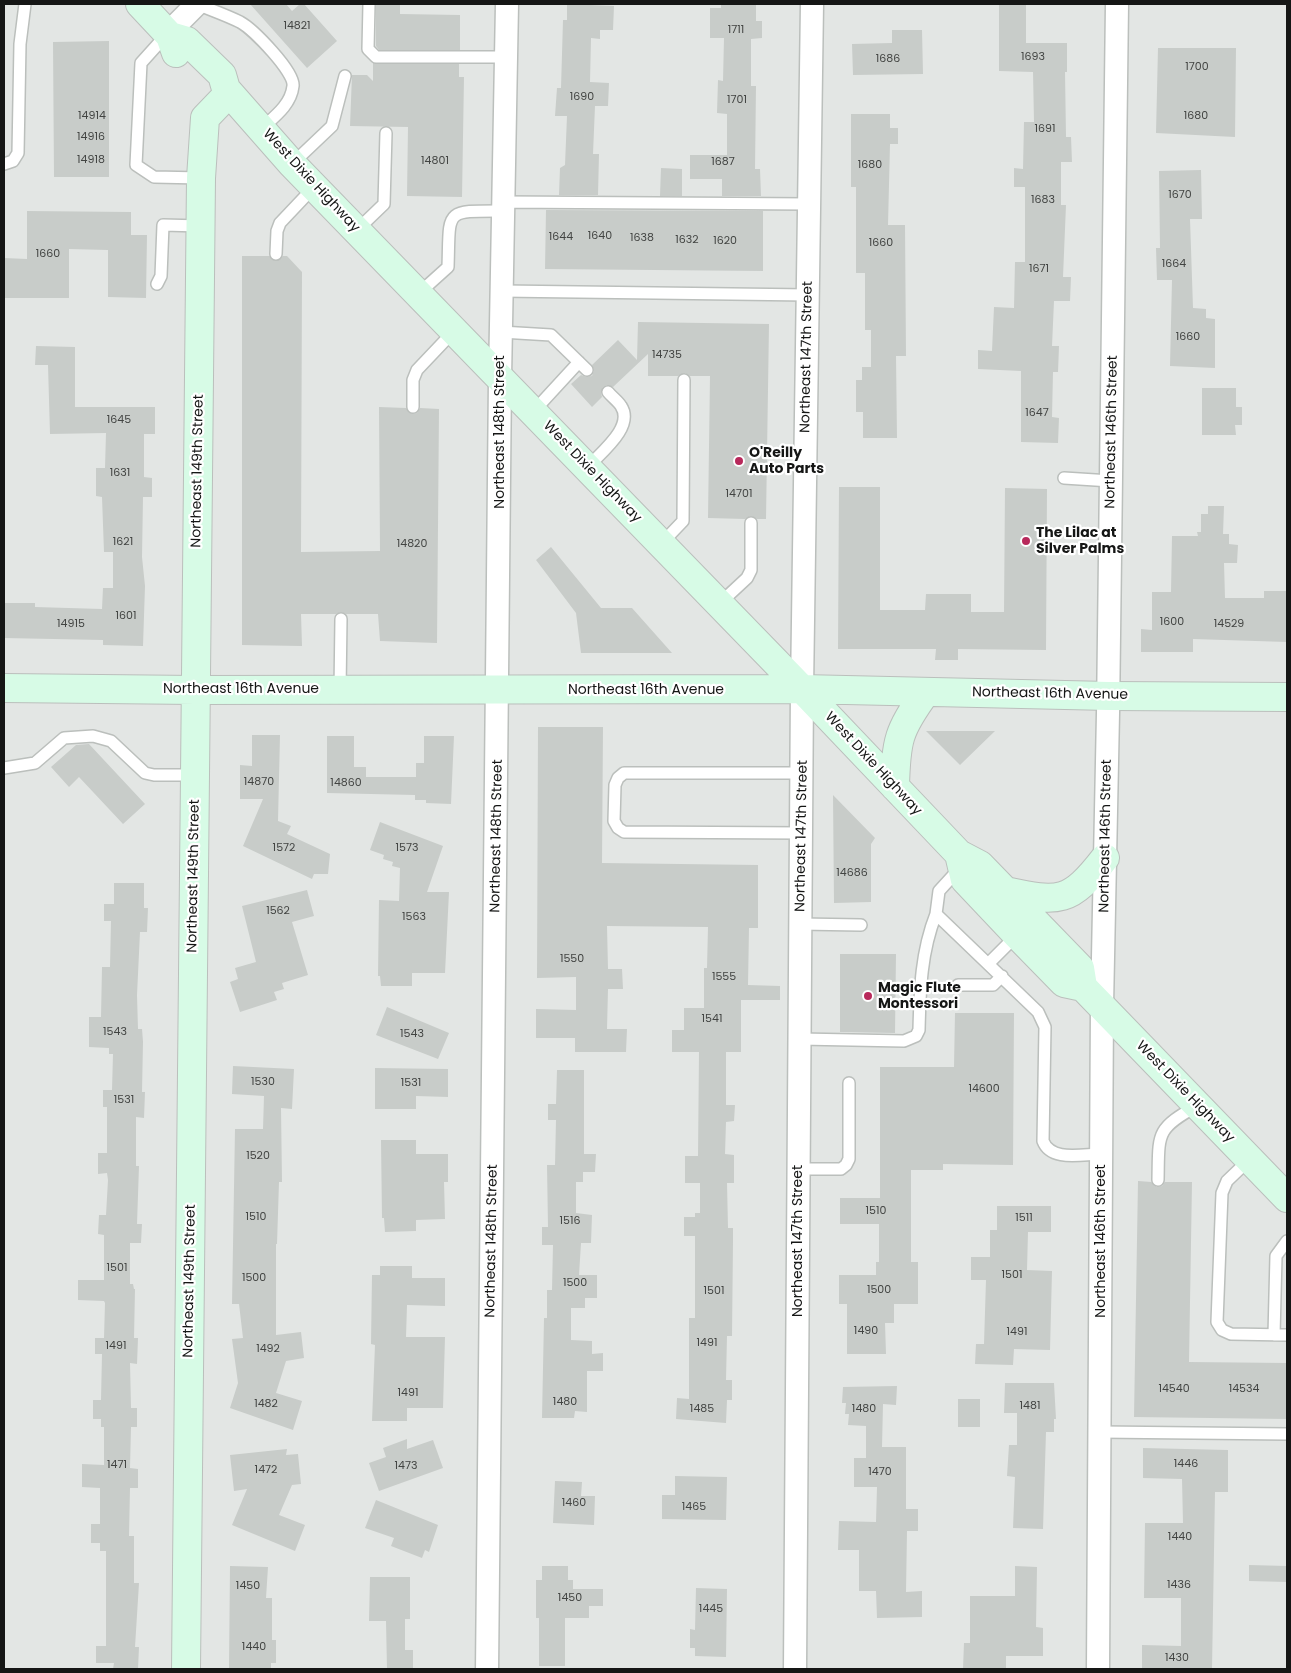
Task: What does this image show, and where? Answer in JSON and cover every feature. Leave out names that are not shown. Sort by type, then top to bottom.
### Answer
[{"type":"street","name":"West Dixie Highway","points":[[140,4],[169,35],[177,55],[210,87],[228,91],[292,164],[895,787],[960,860],[965,880],[1016,935],[1064,983],[1083,987],[1287,1198]]},
{"type":"street","points":[[169,35],[197,4]]},
{"type":"street","name":"Northeast 148th Street","points":[[487,1669],[499,690],[500,378],[506,4]]},
{"type":"street","name":"Northeast 147th Street","points":[[795,1669],[800,924],[803,773],[802,689],[812,4]]},
{"type":"street","name":"Northeast 146th Street","points":[[1098,1669],[1102,1006],[1109,696],[1117,4]]},
{"type":"street","name":"Northeast 149th Street","points":[[186,1669],[201,178],[205,118],[228,91]]},
{"type":"street","name":"Northeast 16th Avenue","points":[[4,688],[196,690],[802,689],[1109,696],[1287,697]]},
{"type":"street","points":[[895,787],[896,745],[908,716],[926,692]]},
{"type":"street","points":[[1005,891],[1041,899],[1063,897],[1074,892],[1087,882],[1105,858]]},
{"type":"street","name":"West Dixie Highway","points":[[960,860],[980,865],[1080,968],[1083,987]]},
{"type":"lane","points":[[4,164],[13,161],[18,153],[20,44],[25,4]]},
{"type":"lane","points":[[197,4],[247,26],[282,62],[294,80],[293,88],[285,106],[261,129]]},
{"type":"lane","points":[[369,4],[368,49],[376,57],[506,57]]},
{"type":"lane","points":[[169,35],[141,63],[136,165],[154,177],[201,178]]},
{"type":"lane","points":[[292,164],[332,126],[345,76]]},
{"type":"lane","points":[[357,230],[384,204],[386,133]]},
{"type":"lane","points":[[276,254],[277,231],[280,223],[315,186]]},
{"type":"lane","points":[[418,294],[448,267],[450,222],[456,213],[465,210],[503,206],[809,204]]},
{"type":"lane","points":[[157,284],[161,276],[163,225],[201,226]]},
{"type":"lane","points":[[502,291],[808,294]]},
{"type":"lane","points":[[413,407],[413,380],[417,370],[454,331]]},
{"type":"lane","points":[[501,332],[551,334],[583,366],[533,412]]},
{"type":"lane","points":[[661,544],[683,520],[684,380]]},
{"type":"lane","points":[[587,468],[622,430],[625,418],[622,407],[608,392]]},
{"type":"lane","points":[[1064,478],[1111,481]]},
{"type":"lane","points":[[719,604],[747,578],[751,570],[751,523]]},
{"type":"lane","points":[[340,690],[341,618]]},
{"type":"lane","points":[[4,768],[34,763],[64,738],[93,736],[111,741],[145,772],[195,776]]},
{"type":"lane","points":[[802,833],[624,832],[618,828],[614,821],[615,785],[618,778],[624,773],[803,773]]},
{"type":"lane","points":[[800,1039],[904,1041],[916,1036],[919,1030],[922,959],[927,938],[936,914],[939,891],[960,860]]},
{"type":"lane","points":[[936,914],[1038,1012],[1045,1027],[1043,1141],[1046,1149],[1054,1154],[1101,1154]]},
{"type":"lane","points":[[800,924],[861,925]]},
{"type":"lane","points":[[988,963],[1016,935]]},
{"type":"lane","points":[[958,986],[993,986],[1002,976]]},
{"type":"lane","points":[[798,1169],[841,1169],[846,1165],[849,1159],[849,1083]]},
{"type":"lane","points":[[1158,1180],[1160,1134],[1173,1119],[1199,1105]]},
{"type":"lane","points":[[1250,1159],[1227,1181],[1222,1193],[1217,1322],[1222,1330],[1231,1334],[1287,1335]]},
{"type":"lane","points":[[1274,1334],[1276,1256],[1287,1241]]},
{"type":"lane","points":[[1100,1432],[1287,1434]]},
{"type":"building","points":[[250,4],[286,4],[292,11],[300,4],[304,4],[337,41],[307,68]]},
{"type":"building","points":[[376,4],[400,4],[400,14],[460,15],[460,50],[379,50],[376,46]]},
{"type":"building","points":[[567,4],[614,6],[613,30],[600,30],[600,39],[591,38],[590,82],[609,83],[608,106],[595,106],[593,154],[599,154],[598,195],[559,195],[560,168],[565,165],[567,116],[555,116],[557,88],[561,88],[563,20],[567,20]]},
{"type":"building","points":[[721,4],[756,4],[756,21],[762,21],[762,38],[751,39],[751,86],[756,86],[755,169],[760,169],[761,196],[722,196],[722,179],[690,179],[690,155],[727,155],[727,114],[717,113],[718,80],[723,81],[724,38],[710,38],[710,8],[721,8]]},
{"type":"building","points":[[999,4],[1026,4],[1026,43],[1067,43],[1067,72],[1065,72],[1066,137],[1071,137],[1072,162],[1061,162],[1061,205],[1066,205],[1063,277],[1071,277],[1070,301],[1054,301],[1052,346],[1059,346],[1058,372],[1053,372],[1052,417],[1059,418],[1058,443],[1021,442],[1021,371],[978,369],[978,350],[992,351],[994,307],[1014,308],[1015,262],[1025,262],[1025,187],[1014,187],[1014,168],[1023,169],[1024,122],[1034,122],[1033,72],[999,71]]},
{"type":"building","points":[[892,30],[922,30],[923,74],[853,75],[852,44],[892,43]]},
{"type":"building","points":[[109,41],[109,177],[54,177],[53,42]]},
{"type":"building","points":[[1158,48],[1236,48],[1235,137],[1156,133]]},
{"type":"building","points":[[373,63],[459,64],[459,77],[464,77],[462,197],[407,196],[408,127],[350,126],[352,75],[367,75],[373,81]]},
{"type":"building","points":[[851,114],[890,114],[890,128],[898,128],[898,144],[890,144],[888,225],[905,225],[906,356],[896,356],[897,438],[863,438],[863,412],[856,412],[856,380],[862,380],[862,367],[871,367],[871,330],[865,330],[865,273],[856,273],[856,187],[851,187]]},
{"type":"building","points":[[661,168],[682,169],[682,196],[660,196]]},
{"type":"building","points":[[1201,170],[1202,219],[1190,219],[1193,308],[1206,309],[1206,318],[1215,319],[1215,368],[1170,366],[1172,280],[1157,280],[1156,248],[1160,248],[1159,171]]},
{"type":"building","points":[[546,210],[763,211],[763,271],[545,269]]},
{"type":"building","points":[[27,211],[131,212],[131,235],[147,235],[146,298],[108,297],[108,250],[69,249],[69,298],[4,298],[4,258],[27,259]]},
{"type":"building","points":[[242,256],[269,256],[276,261],[283,256],[287,256],[302,272],[301,552],[380,551],[379,407],[406,408],[413,414],[417,413],[420,408],[439,409],[437,643],[380,641],[378,614],[346,614],[341,612],[336,614],[301,614],[302,646],[242,645]]},
{"type":"building","points":[[638,322],[769,324],[766,519],[757,519],[751,516],[745,519],[708,518],[710,376],[690,376],[685,373],[678,376],[648,376],[648,354],[613,387],[607,385],[603,387],[602,397],[592,407],[571,384],[581,375],[586,377],[592,376],[594,371],[592,365],[618,340],[637,360]]},
{"type":"building","points":[[36,346],[75,347],[75,407],[155,407],[155,434],[144,434],[144,477],[152,478],[152,497],[143,497],[142,557],[145,586],[143,646],[103,645],[103,640],[4,638],[4,603],[35,603],[35,607],[102,609],[103,588],[113,588],[113,552],[104,552],[102,497],[96,496],[96,468],[105,468],[106,433],[50,434],[48,365],[35,365]]},
{"type":"building","points":[[1202,388],[1236,388],[1236,407],[1242,407],[1242,425],[1235,425],[1236,435],[1202,435]]},
{"type":"building","name":"The Lilac at Silver Palms","points":[[839,487],[880,487],[880,610],[925,610],[926,594],[971,594],[971,612],[1004,612],[1005,488],[1047,489],[1046,650],[958,649],[958,660],[935,660],[936,649],[838,649]]},
{"type":"building","points":[[1208,506],[1224,506],[1223,534],[1229,534],[1229,544],[1238,545],[1237,563],[1224,563],[1225,598],[1264,598],[1264,591],[1287,591],[1287,642],[1193,639],[1193,652],[1141,652],[1141,629],[1152,630],[1152,592],[1171,592],[1172,536],[1198,536],[1197,532],[1201,532],[1201,514],[1208,514]]},
{"type":"building","points":[[551,547],[601,608],[632,608],[672,653],[581,653],[576,613],[536,560]]},
{"type":"building","points":[[538,727],[603,727],[602,863],[758,865],[758,928],[749,928],[748,985],[780,986],[780,1000],[741,1000],[741,1052],[726,1052],[726,1105],[735,1105],[734,1121],[726,1122],[725,1154],[734,1155],[734,1183],[727,1183],[728,1228],[733,1228],[733,1241],[732,1336],[727,1336],[726,1380],[732,1380],[732,1400],[727,1400],[726,1423],[676,1419],[677,1398],[689,1399],[689,1318],[695,1318],[695,1236],[684,1236],[684,1217],[695,1217],[695,1213],[700,1213],[700,1183],[685,1183],[685,1156],[698,1156],[699,1052],[672,1052],[672,1030],[684,1030],[684,1008],[704,1008],[704,968],[707,968],[708,927],[607,926],[608,969],[622,969],[623,989],[608,989],[607,1029],[627,1029],[626,1052],[575,1052],[575,1038],[536,1038],[536,1009],[576,1010],[576,977],[537,978]]},
{"type":"building","points":[[926,731],[995,731],[960,765]]},
{"type":"building","points":[[252,735],[280,735],[278,821],[291,826],[287,834],[330,854],[328,874],[314,874],[312,879],[243,846],[263,799],[240,799],[240,765],[252,766]]},
{"type":"building","points":[[327,736],[354,736],[354,767],[366,767],[366,777],[416,777],[416,763],[424,763],[424,736],[454,736],[451,804],[426,803],[426,800],[415,800],[415,795],[327,793]]},
{"type":"building","points":[[89,744],[145,804],[123,824],[79,777],[69,787],[51,767],[76,745]]},
{"type":"building","points":[[833,795],[875,838],[871,844],[871,902],[834,903]]},
{"type":"building","points":[[380,822],[443,846],[427,892],[449,892],[445,973],[412,973],[412,986],[381,986],[380,976],[378,976],[379,900],[399,901],[400,868],[392,866],[393,862],[383,859],[384,855],[370,850]]},
{"type":"building","points":[[114,883],[144,883],[144,908],[148,908],[147,932],[140,932],[137,995],[138,1029],[142,1029],[143,1042],[142,1092],[145,1092],[144,1118],[136,1117],[136,1166],[139,1166],[137,1224],[142,1224],[141,1243],[130,1243],[130,1284],[133,1284],[135,1289],[134,1338],[138,1338],[137,1364],[130,1363],[131,1408],[137,1408],[137,1427],[131,1427],[130,1468],[138,1469],[138,1488],[130,1488],[129,1536],[134,1536],[134,1583],[139,1583],[135,1647],[139,1647],[138,1669],[113,1669],[114,1663],[96,1663],[96,1646],[106,1646],[106,1551],[100,1551],[100,1543],[91,1543],[91,1524],[100,1524],[100,1488],[82,1487],[82,1464],[104,1465],[104,1427],[101,1427],[101,1419],[93,1419],[93,1400],[101,1400],[102,1354],[95,1354],[95,1338],[104,1338],[105,1303],[104,1301],[78,1300],[78,1280],[104,1280],[104,1235],[98,1234],[99,1215],[106,1215],[108,1180],[107,1173],[98,1174],[98,1153],[107,1153],[107,1107],[103,1107],[103,1090],[112,1090],[113,1054],[109,1054],[109,1048],[89,1047],[89,1017],[101,1017],[102,967],[110,967],[111,921],[104,921],[104,904],[114,904]]},
{"type":"building","points":[[307,890],[314,916],[292,922],[308,975],[282,983],[284,989],[274,992],[277,1000],[240,1012],[230,982],[238,979],[235,968],[256,962],[242,906]]},
{"type":"building","name":"Magic Flute Montessori","points":[[840,954],[896,954],[895,1033],[840,1032]]},
{"type":"building","points":[[387,1007],[449,1033],[438,1059],[376,1035]]},
{"type":"building","points":[[955,1013],[1014,1013],[1013,1165],[943,1164],[943,1170],[911,1170],[911,1262],[918,1262],[918,1304],[894,1304],[894,1323],[885,1323],[886,1354],[847,1354],[847,1304],[839,1304],[839,1275],[876,1275],[876,1262],[879,1262],[879,1224],[840,1224],[840,1198],[880,1198],[880,1067],[954,1067]]},
{"type":"building","points":[[233,1066],[294,1069],[292,1109],[281,1108],[282,1182],[279,1182],[276,1244],[276,1335],[301,1332],[304,1358],[286,1361],[276,1393],[302,1401],[293,1430],[230,1408],[238,1383],[232,1339],[243,1338],[239,1304],[232,1304],[235,1129],[263,1129],[264,1096],[232,1094]]},
{"type":"building","points":[[375,1068],[448,1069],[448,1097],[416,1096],[416,1109],[375,1109]]},
{"type":"building","points":[[557,1070],[584,1070],[584,1154],[596,1154],[595,1172],[583,1172],[583,1182],[576,1182],[576,1213],[592,1215],[591,1243],[581,1243],[579,1275],[597,1275],[597,1298],[585,1298],[585,1308],[571,1308],[571,1340],[592,1341],[592,1354],[603,1353],[603,1371],[587,1371],[587,1412],[575,1411],[574,1418],[542,1418],[544,1318],[547,1318],[547,1290],[552,1290],[553,1245],[542,1245],[542,1227],[548,1227],[547,1165],[555,1165],[556,1120],[548,1120],[548,1104],[556,1104]]},
{"type":"building","points":[[381,1140],[416,1140],[416,1154],[448,1154],[448,1182],[444,1182],[445,1219],[416,1220],[416,1231],[385,1232],[384,1218],[382,1218]]},
{"type":"building","points":[[1138,1181],[1151,1182],[1157,1187],[1162,1186],[1165,1182],[1192,1182],[1189,1362],[1287,1363],[1287,1419],[1134,1417]]},
{"type":"building","points":[[997,1206],[1051,1206],[1051,1232],[1028,1232],[1027,1270],[1052,1271],[1050,1350],[1014,1349],[1013,1365],[975,1364],[976,1344],[984,1344],[986,1280],[971,1280],[971,1257],[990,1257],[990,1230],[997,1230]]},
{"type":"building","points":[[380,1266],[412,1266],[412,1278],[445,1278],[445,1306],[407,1305],[406,1337],[445,1337],[443,1408],[407,1408],[407,1421],[372,1421],[375,1345],[371,1344],[372,1275],[380,1275]]},
{"type":"building","points":[[1005,1383],[1054,1383],[1056,1419],[1054,1419],[1054,1432],[1046,1432],[1043,1529],[1013,1528],[1015,1477],[1007,1476],[1009,1445],[1017,1445],[1017,1413],[1004,1413]]},
{"type":"building","points":[[897,1386],[896,1405],[883,1404],[882,1447],[906,1447],[906,1509],[918,1509],[918,1531],[907,1531],[906,1592],[922,1591],[922,1617],[877,1618],[876,1591],[859,1591],[859,1550],[838,1550],[839,1521],[876,1522],[877,1487],[854,1487],[854,1458],[866,1458],[866,1426],[848,1425],[849,1414],[845,1414],[846,1403],[842,1403],[843,1387]]},
{"type":"building","points":[[958,1399],[980,1399],[980,1427],[958,1427]]},
{"type":"building","points":[[407,1439],[407,1449],[433,1440],[443,1468],[379,1491],[369,1463],[386,1457],[383,1448]]},
{"type":"building","points":[[1143,1448],[1228,1450],[1228,1492],[1215,1492],[1212,1669],[1142,1669],[1142,1645],[1181,1646],[1181,1598],[1144,1598],[1145,1523],[1183,1523],[1182,1479],[1143,1478]]},
{"type":"building","points":[[287,1449],[286,1455],[298,1454],[301,1484],[292,1485],[279,1515],[305,1525],[295,1551],[232,1525],[247,1489],[234,1491],[230,1455]]},
{"type":"building","points":[[675,1476],[727,1477],[726,1520],[662,1519],[662,1495],[675,1495]]},
{"type":"building","points":[[555,1481],[582,1482],[581,1496],[595,1496],[594,1525],[553,1523]]},
{"type":"building","points":[[376,1500],[438,1525],[429,1552],[425,1550],[422,1558],[391,1546],[394,1538],[365,1528]]},
{"type":"building","points":[[1249,1565],[1287,1566],[1287,1582],[1249,1581]]},
{"type":"building","points":[[230,1566],[268,1567],[266,1598],[272,1598],[272,1640],[276,1640],[276,1663],[271,1663],[271,1669],[229,1669]]},
{"type":"building","points":[[542,1566],[568,1566],[568,1580],[573,1580],[573,1589],[603,1589],[603,1606],[589,1606],[589,1618],[565,1618],[565,1666],[539,1666],[539,1618],[536,1618],[536,1580],[542,1580]]},
{"type":"building","points":[[1015,1566],[1037,1567],[1036,1627],[1043,1628],[1043,1656],[1006,1656],[1006,1669],[963,1669],[964,1643],[970,1643],[970,1596],[1015,1596]]},
{"type":"building","points":[[370,1577],[410,1577],[410,1619],[405,1619],[405,1650],[413,1650],[413,1669],[387,1669],[386,1621],[369,1621]]},
{"type":"building","points":[[696,1588],[727,1589],[726,1657],[695,1656],[695,1648],[690,1648],[690,1629],[695,1630]]},
{"type":"place","name":"O'Reilly Auto Parts","points":[[739,461]]},
{"type":"place","name":"The Lilac at Silver Palms","points":[[1026,541]]},
{"type":"place","name":"Magic Flute Montessori","points":[[868,996]]}]
